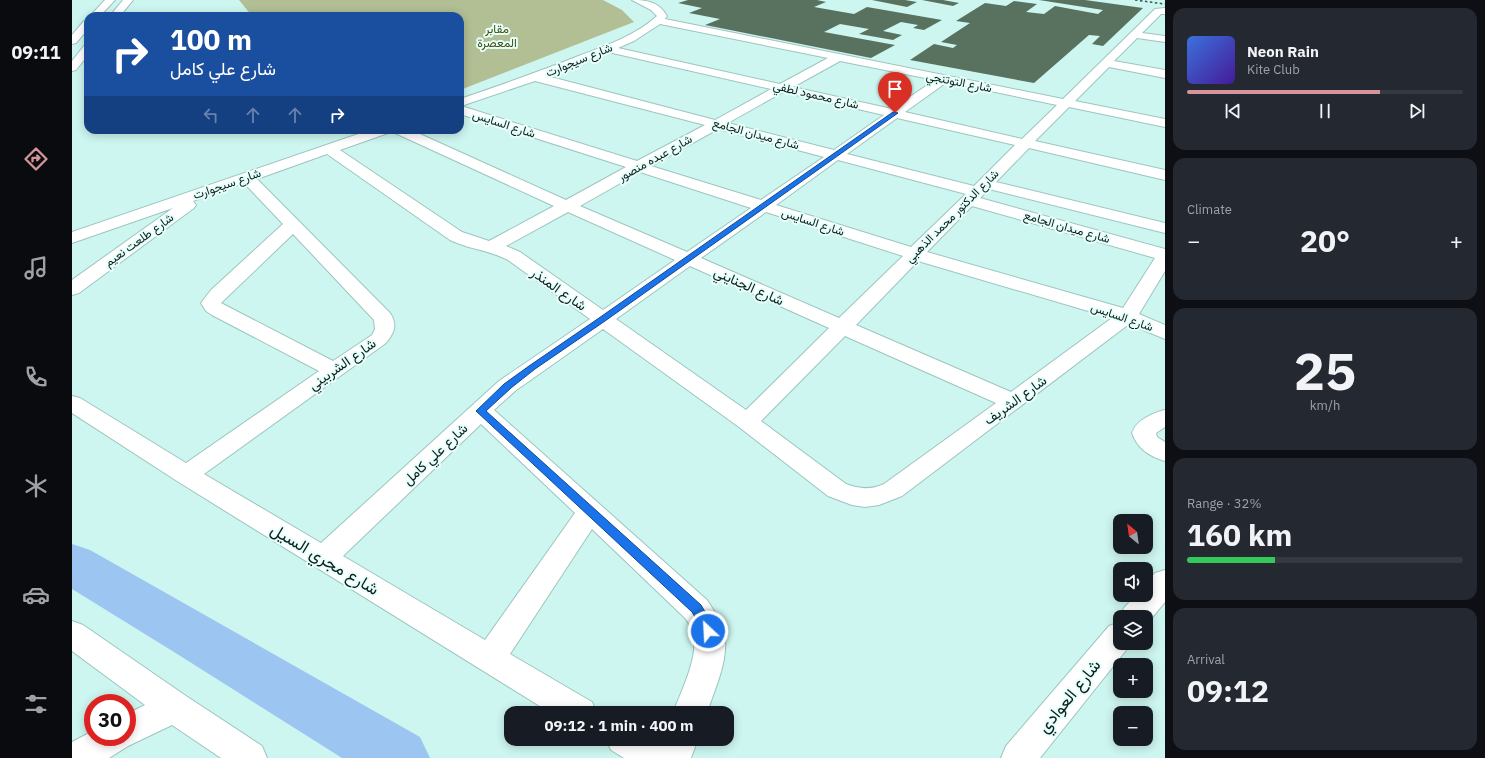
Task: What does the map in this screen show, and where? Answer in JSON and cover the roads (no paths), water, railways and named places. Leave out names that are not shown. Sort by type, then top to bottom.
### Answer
[{"type":"street","points":[[637,0],[654,7],[660,12],[662,16],[660,21]]},
{"type":"street","points":[[99,12],[107,3],[126,3]]},
{"type":"street","points":[[118,12],[126,3]]},
{"type":"street","name":"شارع الدكتور محمد الذهبي","points":[[747,422],[1026,143],[1162,11]]},
{"type":"street","name":"شارع سيجوارت","points":[[464,102],[535,77],[608,49],[660,21]]},
{"type":"street","name":"شارع التوتنجي","points":[[660,21],[1165,124]]},
{"type":"street","points":[[72,41],[84,28]]},
{"type":"street","points":[[1136,35],[1165,39]]},
{"type":"street","name":"شارع محمود لطفي","points":[[608,49],[1165,175]]},
{"type":"street","points":[[72,68],[84,53]]},
{"type":"street","name":"شارع عبده منصور","points":[[492,246],[839,57]]},
{"type":"street","points":[[1107,63],[1165,74]]},
{"type":"street","name":"شارع ميدان الجامع","points":[[535,77],[978,192],[1165,229]]},
{"type":"street","name":"شارع علي كامل","points":[[323,558],[507,386],[944,79]]},
{"type":"street","name":"شارع السايس","points":[[464,111],[914,254],[1127,316],[1165,333]]},
{"type":"street","name":"شارع سيجوارت","points":[[72,238],[372,134]]},
{"type":"street","name":"شارع الجنايني","points":[[409,134],[567,206],[1012,401]]},
{"type":"street","name":"شارع المنذر","points":[[329,149],[456,236],[472,243],[492,246],[514,256],[747,422],[837,490]]},
{"type":"street","name":"شارع الشربيني","points":[[186,475],[379,339],[386,324],[382,318],[247,177]]},
{"type":"street","name":"شارع طلعت نعيم","points":[[72,289],[207,191]]},
{"type":"street","name":"شارع ميدان الجامع","points":[[978,192],[1161,254]]},
{"type":"street","points":[[293,224],[218,294],[212,304],[213,307],[219,311],[333,370]]},
{"type":"street","name":"شارع الشريف","points":[[837,490],[849,496],[862,498],[875,498],[885,494],[1109,331],[1127,316],[1134,307],[1161,254],[1165,229]]},
{"type":"street","name":"شارع مجري السيل","points":[[72,403],[186,475],[569,706]]},
{"type":"street","points":[[480,411],[696,609],[705,623],[710,640],[706,666],[692,706]]},
{"type":"street","points":[[1165,417],[1145,429],[1144,433],[1147,442],[1165,453]]},
{"type":"street","points":[[490,658],[590,511]]},
{"type":"street","points":[[1141,610],[1165,581]]},
{"type":"street","points":[[72,634],[174,707],[250,758]]},
{"type":"street","name":"شارع العوادي","points":[[1018,758],[1113,643]]},
{"type":"street","points":[[136,726],[174,707]]},
{"type":"street","points":[[75,758],[98,746]]},
{"type":"street","points":[[635,746],[655,758]]},
{"type":"street","points":[[674,758],[678,746]]},
{"type":"waterway","points":[[72,564],[194,635],[398,758]]},
{"type":"railway","points":[[1135,0],[1165,4]]},
{"type":"park label","name":"مقابر المعصرة","points":[[497,36]]}]
